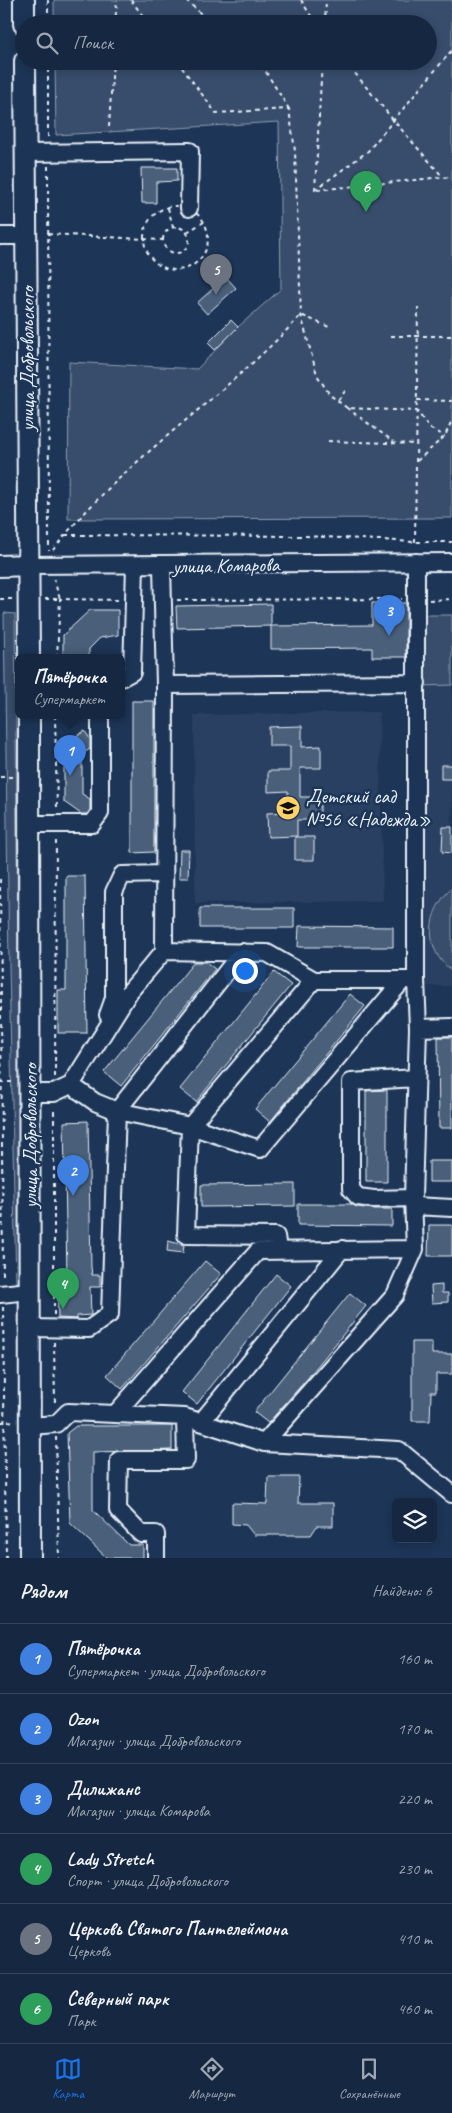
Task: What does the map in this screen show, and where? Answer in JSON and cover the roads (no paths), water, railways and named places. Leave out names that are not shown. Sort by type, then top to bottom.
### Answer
[{"type":"main road","points":[[24,0],[24,15]]},
{"type":"main road","name":"улица Добровольского","points":[[25,70],[26,236],[39,565],[29,654]]},
{"type":"main road","name":"улица Комарова","points":[[0,566],[39,565]]},
{"type":"main road","name":"улица Добровольского","points":[[29,719],[30,1558]]},
{"type":"street","points":[[26,153],[190,151],[189,208]]},
{"type":"street","points":[[0,236],[26,236]]},
{"type":"street","points":[[264,1443],[395,1295],[415,1249],[414,1202],[418,1028],[410,980],[417,683],[416,562]]},
{"type":"street","name":"улица Комарова","points":[[39,565],[162,566],[452,562]]},
{"type":"street","points":[[125,676],[132,672],[135,566]]},
{"type":"street","points":[[30,1093],[54,1093],[71,1085],[130,991],[164,951],[165,684],[162,566]]},
{"type":"street","points":[[165,684],[417,683]]},
{"type":"street","points":[[29,824],[92,824],[100,814],[100,719]]},
{"type":"street","points":[[100,1036],[114,998],[114,892],[122,875],[163,874]]},
{"type":"street","points":[[164,951],[267,953],[314,980],[410,980]]},
{"type":"street","points":[[30,1328],[89,1329],[110,1314],[117,1111],[242,952]]},
{"type":"street","points":[[278,1250],[276,1236],[186,1235],[190,1126],[314,980]]},
{"type":"street","points":[[71,1085],[95,1102],[117,1111],[190,1126],[260,1149],[410,980]]},
{"type":"street","points":[[418,1028],[452,1027]]},
{"type":"street","points":[[416,1078],[351,1082],[351,1189],[358,1197],[414,1202],[452,1208]]},
{"type":"street","points":[[201,1422],[342,1249]]},
{"type":"street","points":[[116,1414],[258,1251],[415,1249]]},
{"type":"street","points":[[2,1293],[30,1291]]},
{"type":"street","points":[[30,1426],[56,1424],[68,1412],[185,1417],[264,1443],[399,1450],[452,1494]]},
{"type":"street","points":[[156,1558],[156,1534],[141,1534],[118,1510],[118,1460],[186,1460],[185,1417]]},
{"type":"place","name":"Северный парк","points":[[366,212]]},
{"type":"place","name":"Церковь Святого Пантелеймона","points":[[216,295]]},
{"type":"place","name":"Дилижанс","points":[[389,636]]},
{"type":"place","name":"Пятёрочка","points":[[70,776]]},
{"type":"place","name":"Детский сад №56 «Надежда»","points":[[288,808]]},
{"type":"place","name":"Ozon","points":[[73,1196]]},
{"type":"place","name":"Lady Stretch","points":[[63,1309]]}]
